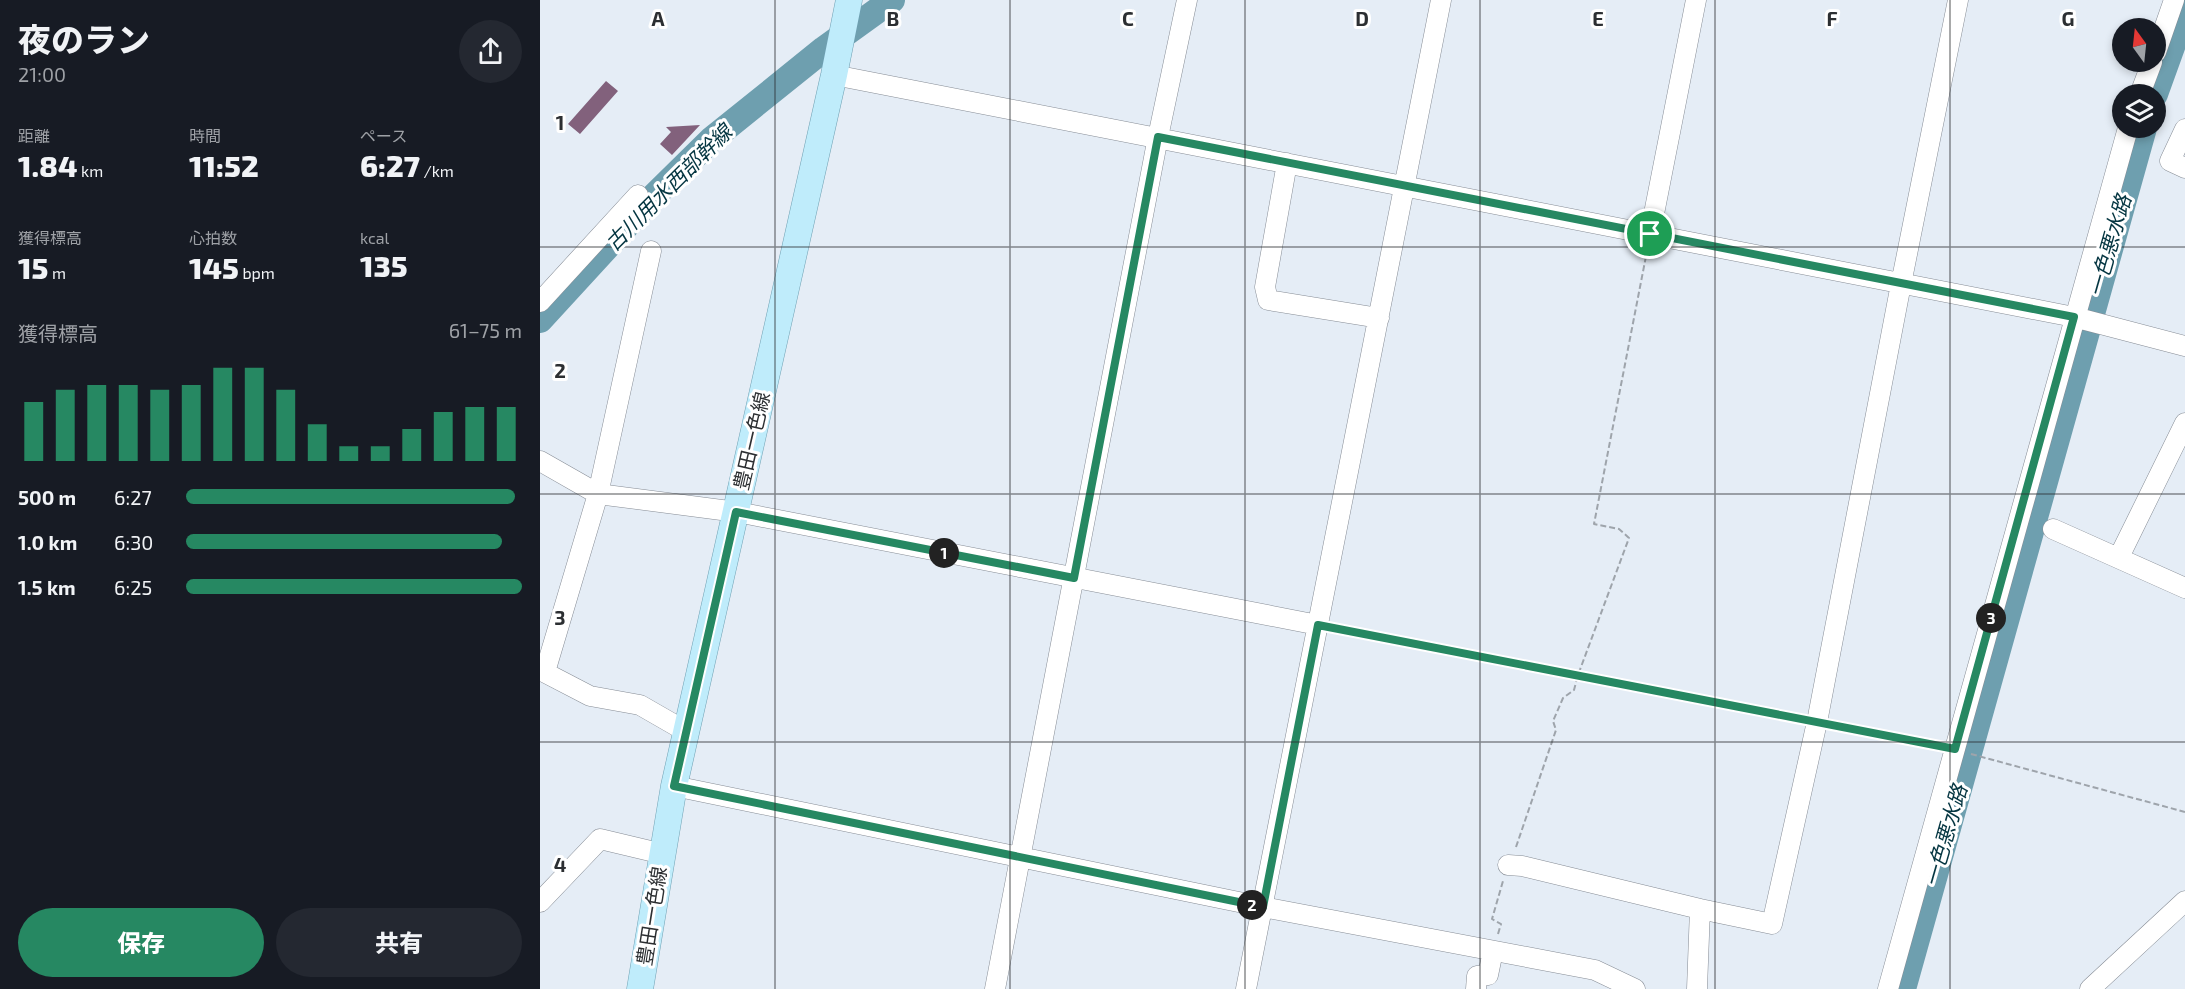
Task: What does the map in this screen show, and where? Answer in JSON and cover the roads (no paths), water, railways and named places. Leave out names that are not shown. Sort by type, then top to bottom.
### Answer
[{"type":"main road","name":"豊田一色線","points":[[640,989],[674,786],[849,0]]},
{"type":"street","points":[[995,989],[1158,137],[1187,0]]},
{"type":"street","points":[[1246,989],[1441,0]]},
{"type":"street","points":[[1650,234],[1695,0]]},
{"type":"street","points":[[1508,865],[1522,866],[1772,924],[1817,722],[1958,0]]},
{"type":"street","points":[[2166,25],[2175,0],[2185,7]]},
{"type":"street","points":[[834,75],[2074,317],[2185,346]]},
{"type":"street","points":[[2185,129],[2170,161],[2185,168]]},
{"type":"street","points":[[1888,989],[2125,138]]},
{"type":"street","points":[[1287,163],[1265,287],[1268,300],[1379,318]]},
{"type":"street","points":[[540,302],[638,195]]},
{"type":"street","points":[[651,251],[598,494],[543,671],[590,696],[640,705],[687,732]]},
{"type":"street","points":[[2119,557],[2185,423]]},
{"type":"street","points":[[540,461],[598,494],[736,512],[1318,625]]},
{"type":"street","points":[[2053,529],[2185,588]]},
{"type":"street","points":[[674,786],[1263,907],[1595,970],[1635,989]]},
{"type":"street","points":[[540,902],[600,839],[663,854]]},
{"type":"street","points":[[2090,989],[2185,901]]},
{"type":"street","points":[[1697,989],[1700,909]]},
{"type":"street","points":[[1476,989],[1477,976],[1488,975],[1493,951]]},
{"type":"waterway","name":"古川用水西部幹線","points":[[540,320],[651,199],[711,140],[824,49],[892,0]]},
{"type":"waterway","name":"一色悪水路","points":[[2159,84],[2185,11]]},
{"type":"waterway","name":"一色悪水路","points":[[1903,989],[2141,138]]}]
